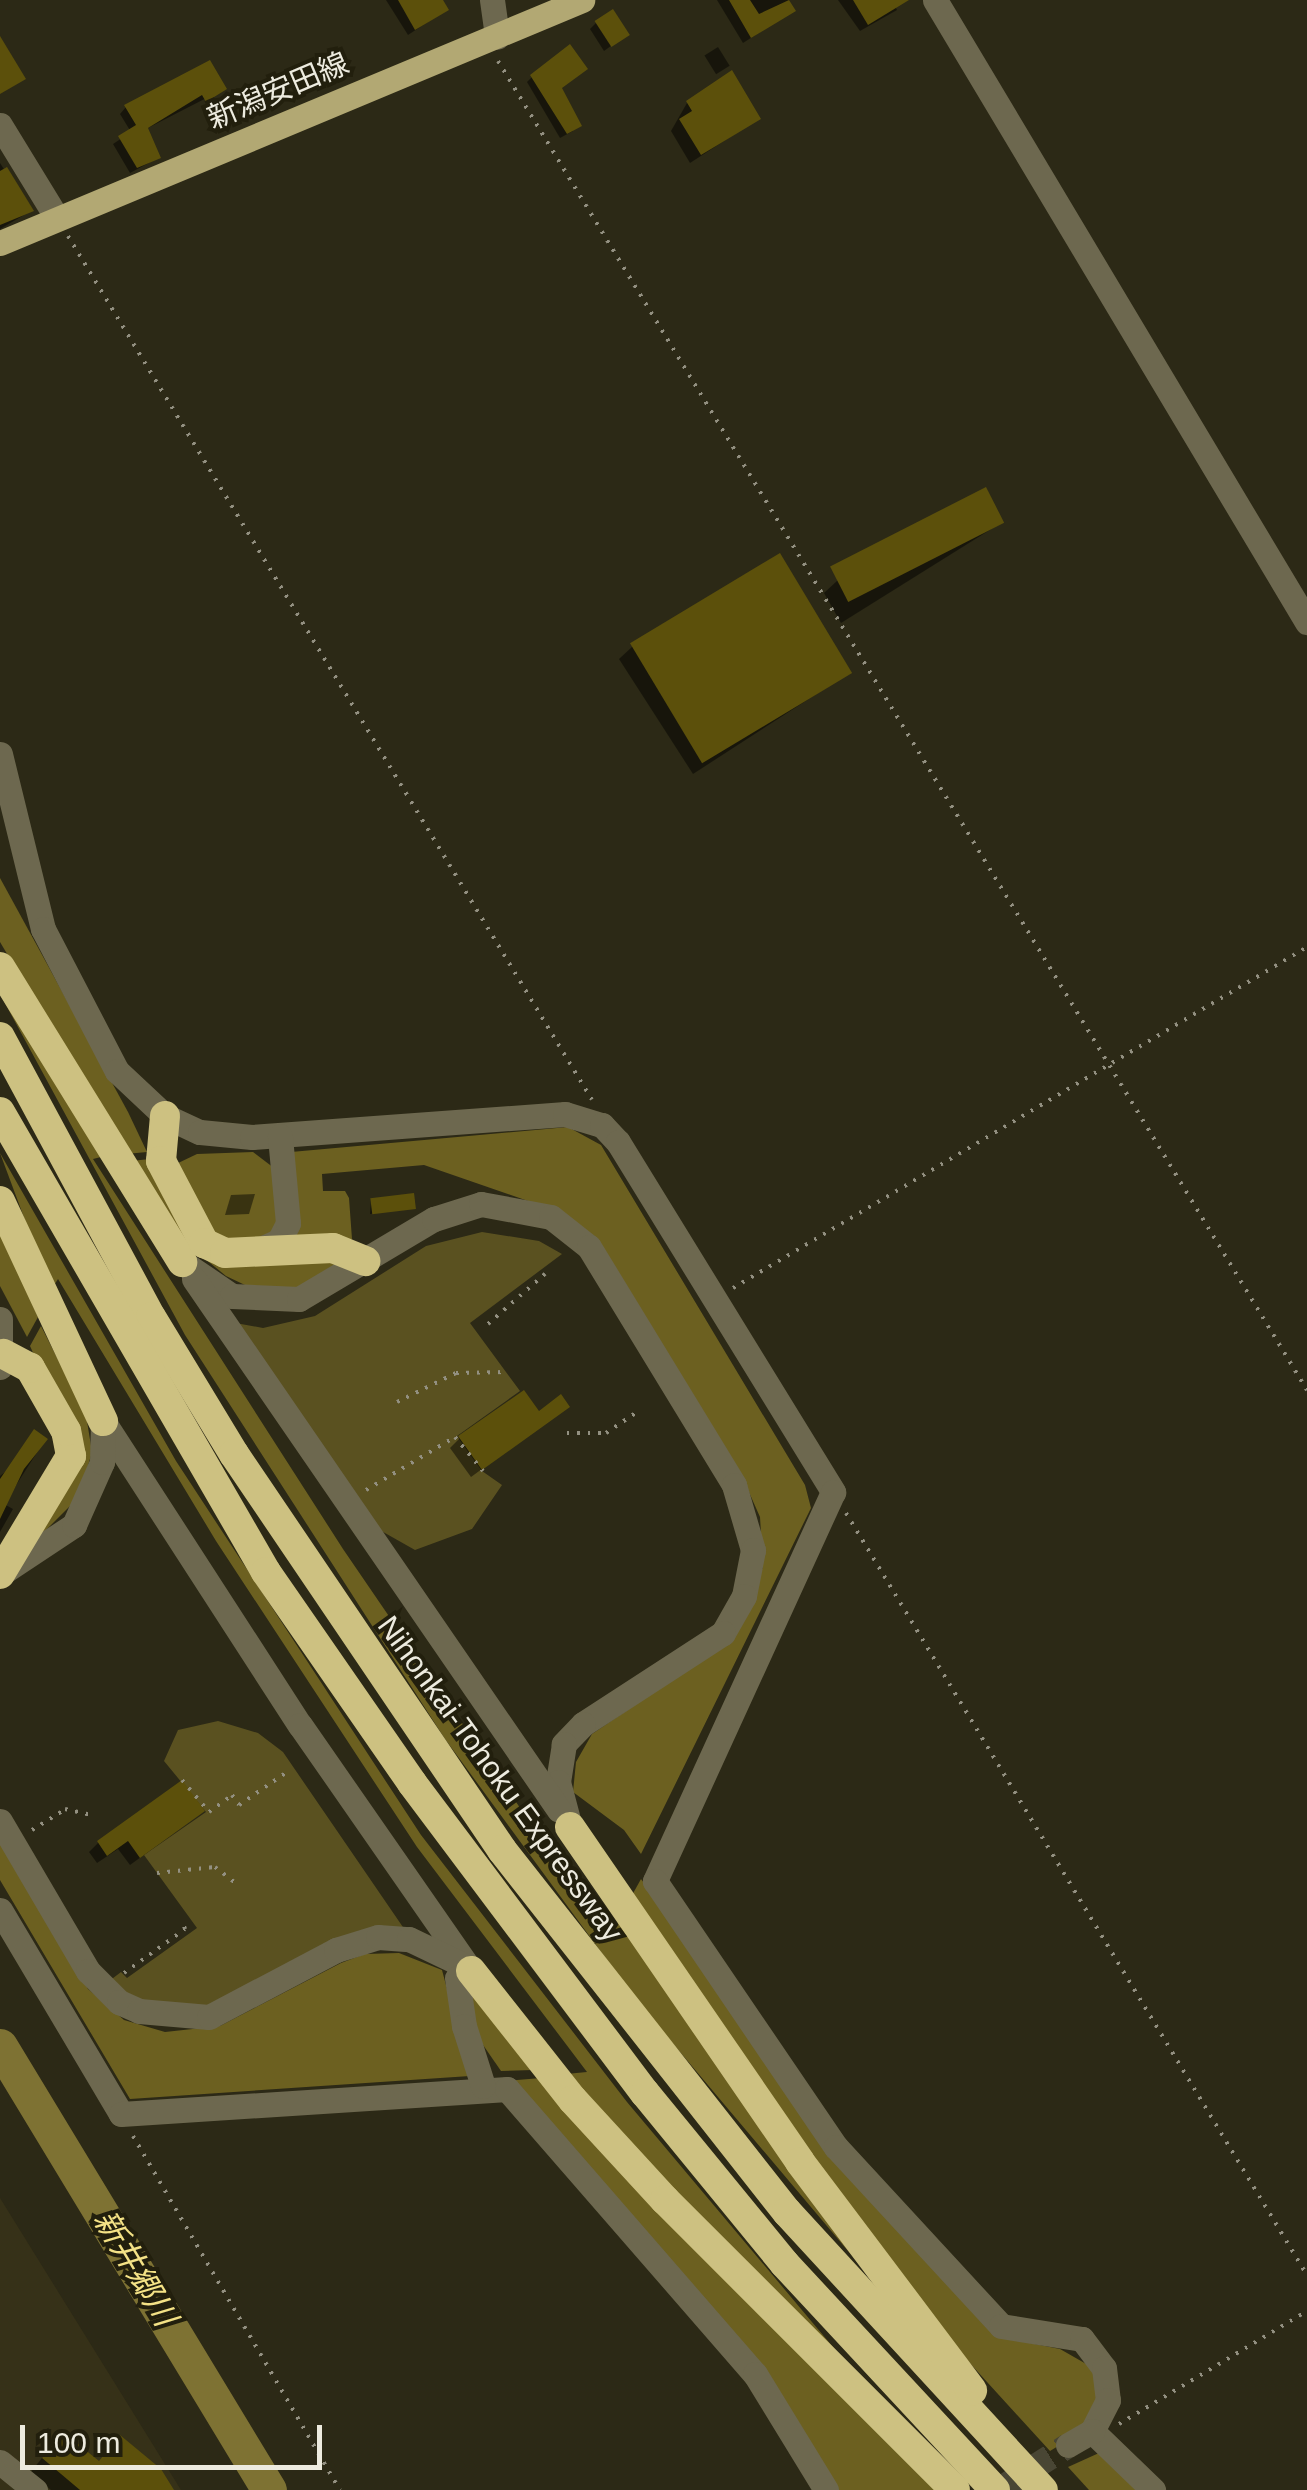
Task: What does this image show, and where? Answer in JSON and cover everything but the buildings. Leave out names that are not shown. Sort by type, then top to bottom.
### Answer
[{"type":"highway","points":[[0,968],[182,1262]]},
{"type":"highway","name":"Nihonkai-Tohoku Expressway","points":[[0,1037],[151,1317],[408,1718],[692,2097],[929,2371],[1043,2490]]},
{"type":"highway","points":[[0,1112],[266,1572],[412,1784],[645,2093],[784,2263],[996,2490]]},
{"type":"highway","points":[[165,1116],[161,1161],[196,1233],[225,1254],[334,1248],[366,1262]]},
{"type":"highway","points":[[0,1200],[102,1421]]},
{"type":"highway","points":[[0,1574],[72,1456],[66,1431],[30,1368],[2,1361]]},
{"type":"highway","points":[[570,1827],[871,2261],[970,2387],[1068,2490]]},
{"type":"highway","points":[[464,1974],[665,2200],[955,2490]]},
{"type":"main road","name":"新潟安田線","points":[[0,243],[582,0]]},
{"type":"street","points":[[491,38],[492,0]]},
{"type":"street","points":[[935,0],[1307,622]]},
{"type":"street","points":[[0,125],[57,218]]},
{"type":"street","points":[[0,754],[42,928],[117,1071],[165,1116],[225,1137],[584,1117],[618,1142],[833,1492],[655,1882],[836,2147],[1001,2326],[1082,2339],[1104,2368],[1108,2400],[1092,2431],[1068,2445]]},
{"type":"street","points":[[254,1252],[279,1241],[288,1223],[280,1136]]},
{"type":"street","points":[[182,1262],[232,1296],[278,1302],[321,1290],[456,1209],[505,1205],[551,1217],[589,1247],[744,1505],[754,1550],[735,1616],[704,1648],[573,1732],[558,1762],[558,1782],[570,1827]]},
{"type":"street","points":[[182,1262],[570,1827]]},
{"type":"street","points":[[0,1319],[2,1361]]},
{"type":"street","points":[[0,1574],[58,1539],[80,1516],[102,1462],[102,1421]]},
{"type":"street","points":[[102,1421],[464,1974],[483,2086]]},
{"type":"street","points":[[0,1822],[88,1971],[119,2002],[139,2011],[209,2017],[356,1941],[378,1937],[438,1949],[464,1974]]},
{"type":"street","points":[[0,1910],[121,2114],[483,2086],[507,2089],[755,2374],[826,2490]]},
{"type":"street","points":[[1092,2431],[1153,2490]]},
{"type":"street","points":[[0,2462],[35,2490]]},
{"type":"path","points":[[491,38],[1307,1390]]},
{"type":"path","points":[[57,218],[598,1108]]},
{"type":"path","points":[[716,1298],[1307,947]]},
{"type":"path","points":[[488,1324],[545,1274]]},
{"type":"path","points":[[397,1402],[456,1373],[507,1372]]},
{"type":"path","points":[[567,1432],[606,1433],[640,1410]]},
{"type":"path","points":[[354,1498],[455,1437],[482,1471]]},
{"type":"path","points":[[833,1492],[1307,2275]]},
{"type":"path","points":[[182,1780],[209,1812],[232,1796],[239,1805],[287,1772]]},
{"type":"path","points":[[23,1835],[65,1809],[91,1815]]},
{"type":"path","points":[[157,1874],[215,1867],[238,1885]]},
{"type":"path","points":[[124,1973],[185,1928],[183,1923]]},
{"type":"path","points":[[121,2114],[340,2490]]},
{"type":"path","points":[[1092,2431],[1124,2423],[1307,2310]]},
{"type":"shaded area","points":[[0,878],[147,1152],[126,1154],[0,942]]},
{"type":"shaded area","points":[[0,994],[101,1157],[93,1159],[343,1549],[609,1938],[620,1920],[859,2264],[637,2001],[445,1739],[185,1335]]},
{"type":"shaded area","points":[[568,1127],[601,1145],[805,1485],[811,1508],[641,1854],[624,1830],[573,1792],[576,1762],[592,1734],[731,1640],[763,1567],[760,1517],[744,1481],[617,1270],[528,1201],[424,1165],[322,1174],[323,1191],[345,1191],[349,1198],[352,1239],[292,1242],[291,1152]]},
{"type":"shaded area","points":[[253,1152],[274,1168],[280,1226],[260,1241],[218,1239],[174,1165],[197,1154]]},
{"type":"shaded area","points":[[0,1153],[176,1461],[421,1835],[627,2102],[870,2391],[710,2232],[566,2074],[587,2072],[417,1847],[216,1541],[58,1279],[51,1290]]},
{"type":"shaded area","points":[[150,1159],[188,1232],[343,1260],[306,1287],[262,1293],[226,1276],[182,1240],[131,1161]]},
{"type":"shaded area","points":[[0,1230],[38,1317],[27,1337],[0,1286]]},
{"type":"shaded area","points":[[482,1232],[539,1241],[562,1254],[470,1323],[520,1391],[457,1436],[482,1471],[502,1485],[472,1529],[415,1550],[369,1524],[230,1322],[263,1328],[315,1316],[426,1246]]},
{"type":"shaded area","points":[[41,1326],[86,1415],[92,1452],[79,1497],[34,1542],[82,1462],[30,1346]]},
{"type":"shaded area","points":[[218,1721],[258,1733],[283,1752],[407,1933],[185,2016],[104,1985],[121,1972],[127,1978],[197,1928],[144,1855],[206,1812],[164,1761],[178,1730]]},
{"type":"shaded area","points":[[0,1842],[88,1989],[124,2020],[165,2032],[220,2026],[341,1963],[365,1954],[399,1953],[442,1970],[470,2076],[130,2099],[0,1880]]},
{"type":"shaded area","points":[[641,1879],[766,2056],[999,2337],[1060,2349],[1088,2365],[1102,2389],[1091,2426],[1050,2451],[967,2360],[874,2243],[631,1897]]},
{"type":"shaded area","points":[[468,1989],[533,2070],[501,2071],[472,2029]]},
{"type":"shaded area","points":[[541,2078],[939,2490],[835,2490],[506,2081]]},
{"type":"shaded area","points":[[0,2198],[181,2490],[0,2490]]},
{"type":"shaded area","points":[[1099,2453],[1143,2490],[1089,2490],[1068,2467]]},
{"type":"waterway","name":"新井郷川","points":[[0,2046],[269,2490]]},
{"type":"tunnel","points":[[998,2490],[1068,2445]]}]
